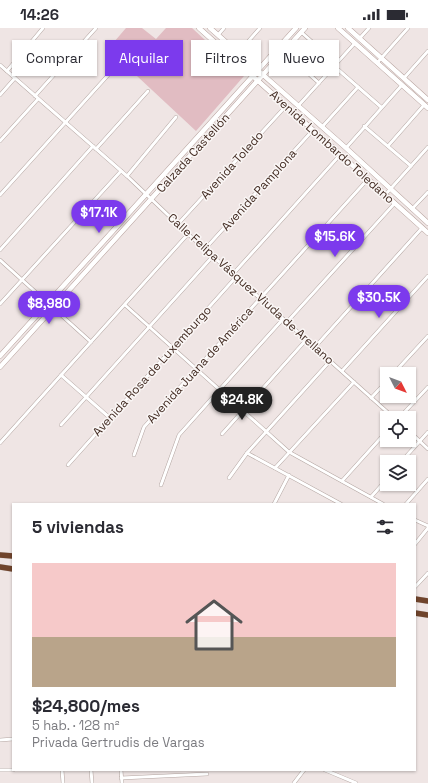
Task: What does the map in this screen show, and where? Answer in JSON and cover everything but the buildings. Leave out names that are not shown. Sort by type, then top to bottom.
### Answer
[{"type":"highway","points":[[0,555],[12,556]]},
{"type":"highway","points":[[0,567],[12,569]]},
{"type":"highway","points":[[416,599],[428,601]]},
{"type":"highway","points":[[416,613],[428,615]]},
{"type":"main road","name":"Avenida Lombardo Toledano","points":[[199,28],[212,40]]},
{"type":"main road","points":[[207,28],[218,35]]},
{"type":"main road","name":"Avenida Lombardo Toledano","points":[[210,28],[224,40]]},
{"type":"main road","name":"Calzada Castellón","points":[[261,67],[296,28]]},
{"type":"main road","name":"Calzada Castellón","points":[[294,40],[305,28]]},
{"type":"main road","points":[[338,28],[426,106]]},
{"type":"main road","points":[[348,28],[427,98]]},
{"type":"main road","name":"Calzada Castellón","points":[[0,367],[269,68]]},
{"type":"main road","name":"Avenida Lombardo Toledano","points":[[263,75],[346,148],[428,224]]},
{"type":"main road","name":"Avenida Lombardo Toledano","points":[[252,76],[428,233]]},
{"type":"main road","name":"Calzada Castellón","points":[[0,356],[252,76]]},
{"type":"street","points":[[7,71],[43,28]]},
{"type":"street","points":[[0,141],[96,28]]},
{"type":"street","points":[[218,35],[224,28]]},
{"type":"street","points":[[249,40],[260,28]]},
{"type":"street","points":[[360,38],[369,28]]},
{"type":"street","points":[[377,63],[408,28]]},
{"type":"street","points":[[301,32],[309,40]]},
{"type":"street","points":[[339,61],[355,43]]},
{"type":"street","points":[[404,78],[428,51]]},
{"type":"street","name":"Calle Felipa Vásquez Viuda de Arellano","points":[[0,65],[121,170],[188,234],[386,411]]},
{"type":"street","points":[[339,69],[381,107]]},
{"type":"street","points":[[0,195],[108,76]]},
{"type":"street","points":[[311,76],[319,83]]},
{"type":"street","points":[[298,106],[325,76]]},
{"type":"street","points":[[0,95],[15,78]]},
{"type":"street","points":[[346,148],[402,85]]},
{"type":"street","points":[[322,127],[358,87]]},
{"type":"street","points":[[0,250],[148,91]]},
{"type":"street","name":"Avenida Toledo","points":[[178,224],[286,106]]},
{"type":"street","points":[[388,146],[426,106]]},
{"type":"street","points":[[127,176],[176,117]]},
{"type":"street","points":[[364,126],[411,166]]},
{"type":"street","name":"Avenida Pamplona","points":[[205,249],[313,130]]},
{"type":"street","points":[[385,195],[428,148]]},
{"type":"street","name":"Avenida Rosa de Luxemburgo","points":[[68,465],[340,155]]},
{"type":"street","points":[[0,304],[121,170]]},
{"type":"street","name":"Avenida Juana de América","points":[[134,455],[144,428],[368,179]]},
{"type":"street","points":[[412,209],[428,192]]},
{"type":"street","points":[[287,322],[395,203]]},
{"type":"street","points":[[315,347],[422,228]]},
{"type":"street","points":[[0,443],[188,234]]},
{"type":"street","points":[[61,425],[213,256]]},
{"type":"street","points":[[0,260],[91,342]]},
{"type":"street","points":[[342,371],[428,276]]},
{"type":"street","points":[[125,305],[289,452],[381,503]]},
{"type":"street","points":[[161,485],[179,435],[283,319]]},
{"type":"street","points":[[400,367],[428,336]]},
{"type":"street","points":[[222,434],[306,340]]},
{"type":"street","points":[[424,341],[428,344]]},
{"type":"street","points":[[228,478],[247,453],[330,361]]},
{"type":"street","points":[[61,375],[110,418]]},
{"type":"street","points":[[275,468],[354,382]]},
{"type":"street","points":[[406,411],[428,387]]},
{"type":"street","points":[[371,398],[380,388]]},
{"type":"street","points":[[408,455],[428,432]]},
{"type":"street","points":[[416,437],[428,449]]},
{"type":"street","points":[[342,481],[380,439]]},
{"type":"street","points":[[247,453],[339,503]]},
{"type":"street","points":[[275,503],[289,475]]},
{"type":"street","points":[[407,503],[428,479]]},
{"type":"street","points":[[371,497],[380,487]]},
{"type":"street","points":[[416,521],[428,527],[416,543]]},
{"type":"street","points":[[416,586],[428,573]]},
{"type":"street","points":[[0,740],[12,739]]},
{"type":"street","points":[[0,770],[12,770]]},
{"type":"street","points":[[62,771],[62,783]]},
{"type":"street","points":[[91,771],[92,783]]},
{"type":"street","points":[[121,771],[122,783]]},
{"type":"street","points":[[180,771],[180,776]]},
{"type":"street","points":[[294,783],[303,771]]},
{"type":"street","points":[[328,771],[356,783]]},
{"type":"street","points":[[121,778],[207,774]]},
{"type":"shaded area","points":[[126,28],[142,28],[156,39],[166,28],[192,28],[205,40],[191,40],[191,76],[244,76],[196,131],[137,76],[183,76],[183,40],[116,40]]}]
